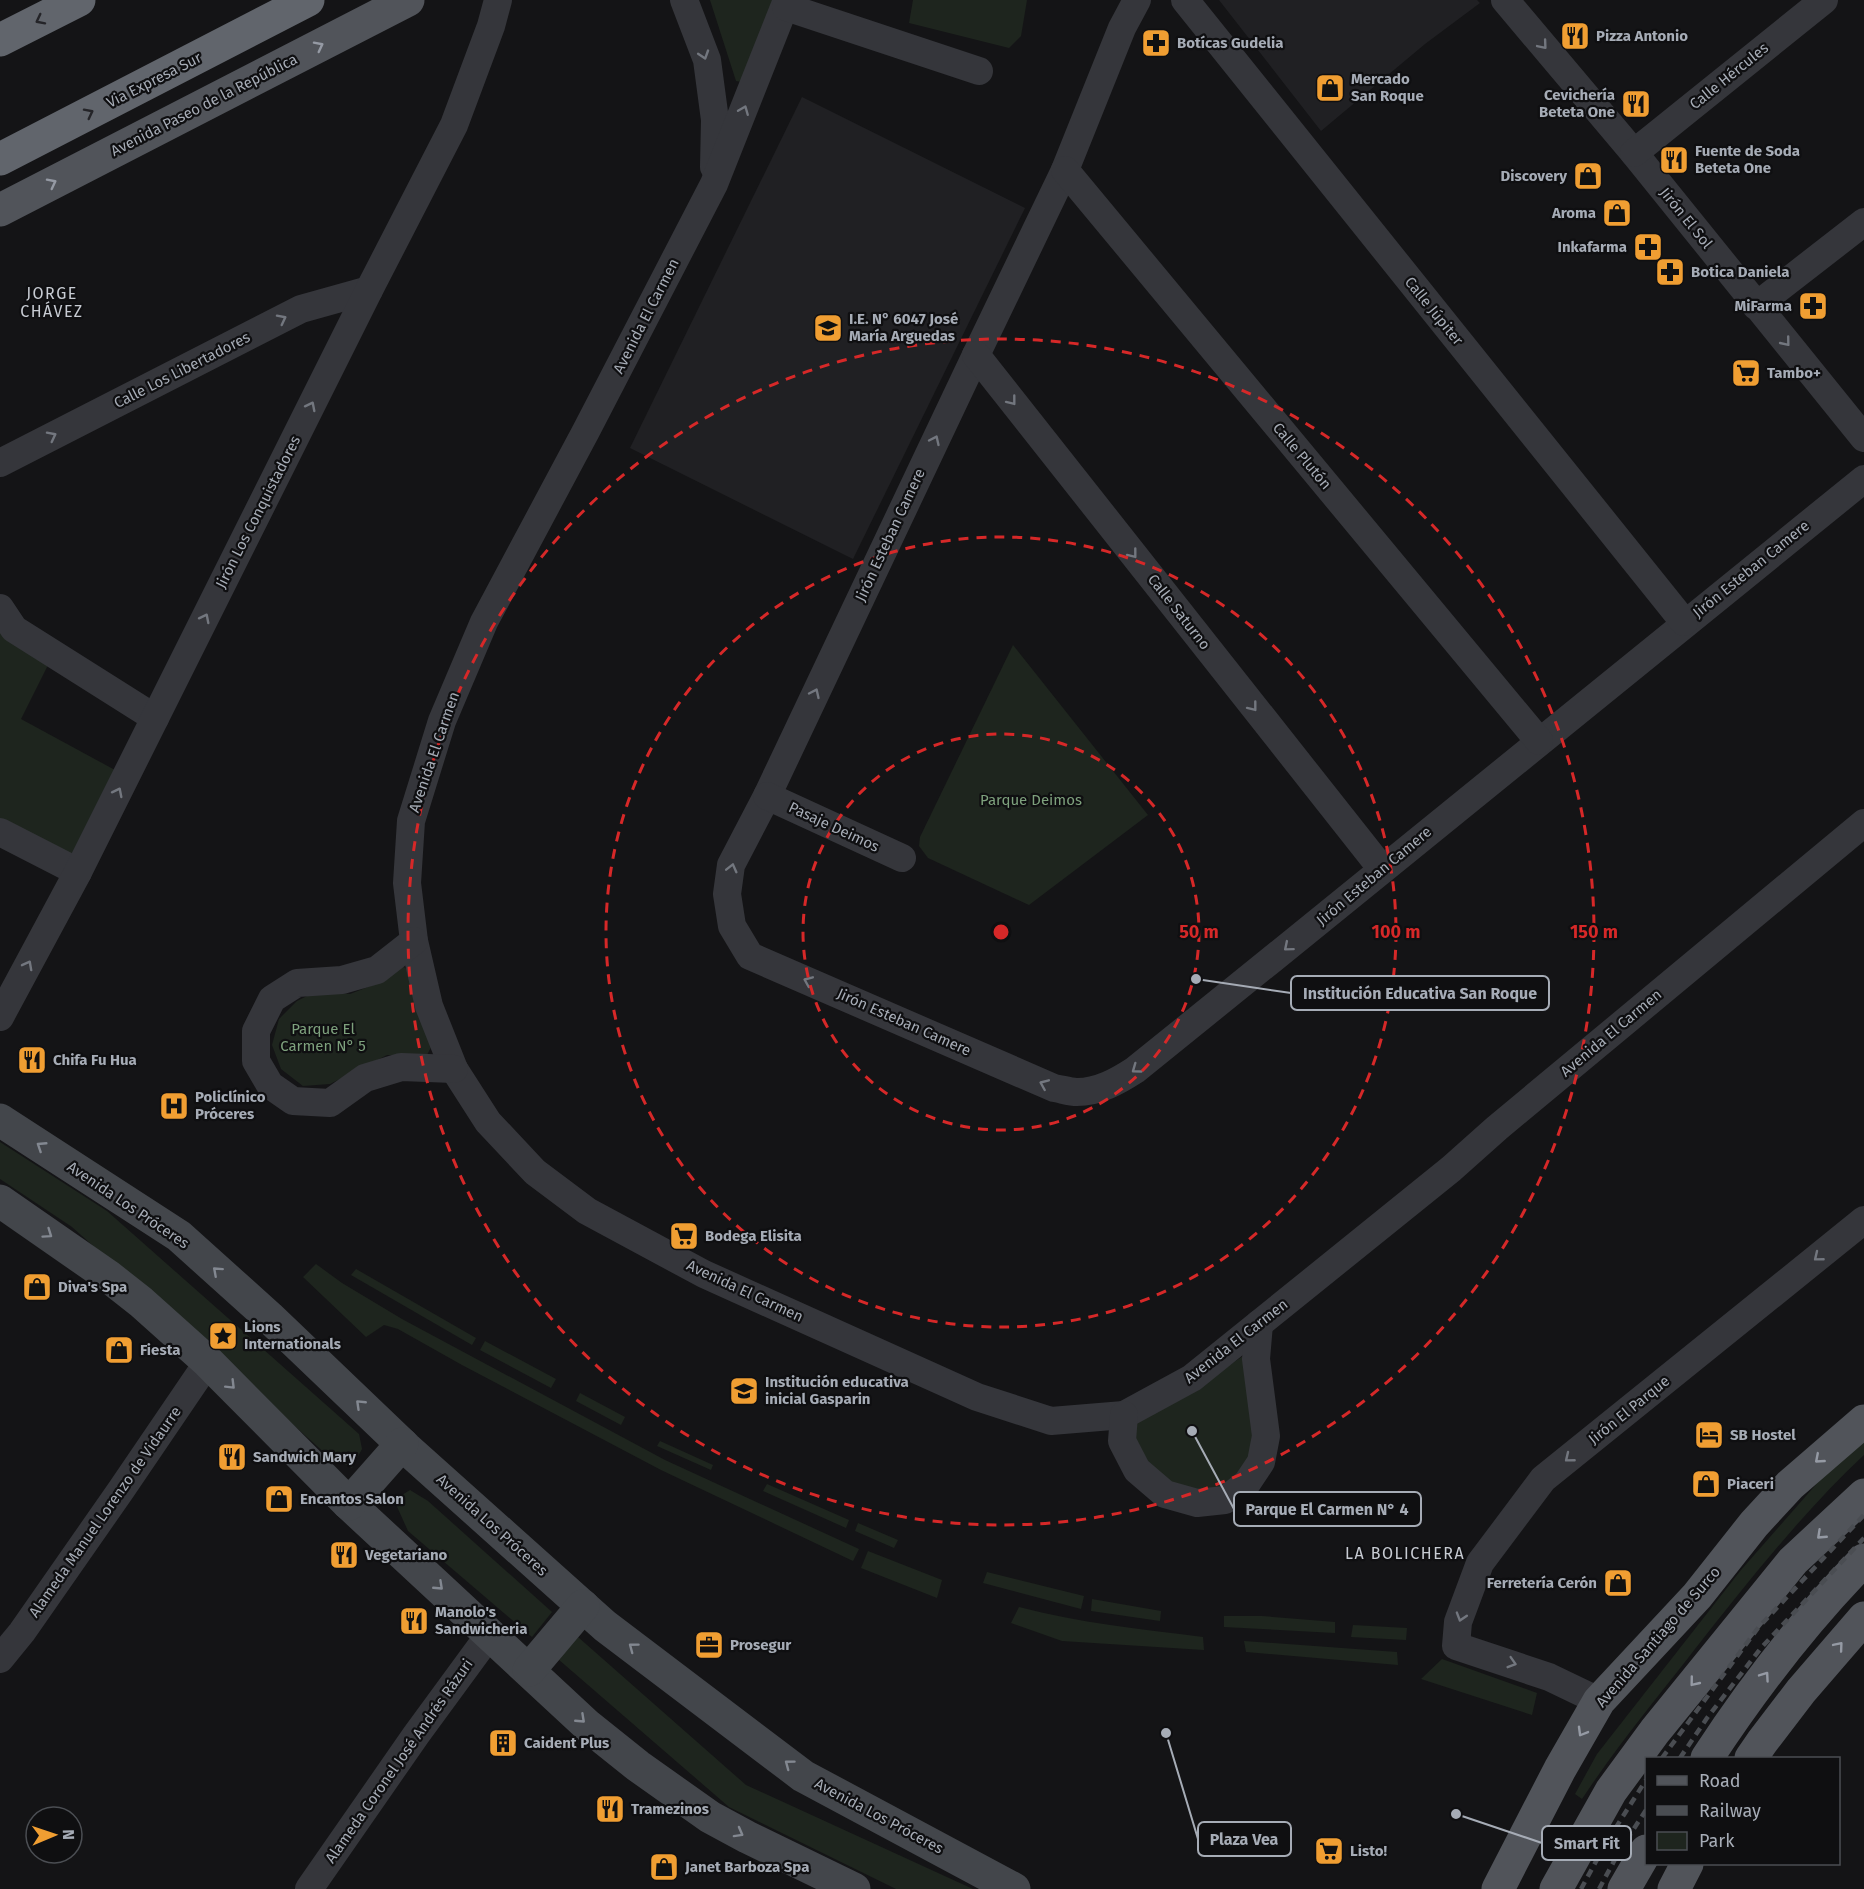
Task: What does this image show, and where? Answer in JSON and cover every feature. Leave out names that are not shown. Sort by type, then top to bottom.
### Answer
[{"type":"highway","points":[[0,40],[79,0]]},
{"type":"highway","name":"Via Expresa Sur","points":[[0,159],[308,0]]},
{"type":"main road","name":"Avenida Paseo de la República","points":[[0,210],[408,0]]},
{"type":"main road","name":"Avenida Los Próceres","points":[[0,1120],[179,1236],[269,1317],[402,1444],[605,1626],[803,1776],[1014,1889]]},
{"type":"main road","points":[[0,1201],[108,1276],[141,1302],[208,1362],[349,1504],[588,1725],[638,1766],[710,1817],[747,1838],[854,1889]]},
{"type":"main road","name":"Avenida Santiago de Surco","points":[[1498,1889],[1560,1769],[1599,1701],[1697,1596],[1754,1524],[1790,1485],[1864,1421]]},
{"type":"main road","points":[[349,1504],[402,1444]]},
{"type":"main road","points":[[1556,1889],[1611,1791],[1654,1731],[1793,1561],[1864,1495]]},
{"type":"main road","points":[[1708,1757],[1777,1659],[1835,1590],[1864,1560]]},
{"type":"main road","points":[[529,1670],[583,1606]]},
{"type":"main road","points":[[1752,1757],[1801,1691],[1864,1618]]},
{"type":"main road","points":[[1624,1889],[1645,1854]]},
{"type":"main road","points":[[1674,1889],[1686,1865]]},
{"type":"street","name":"Jirón Los Conquistadores","points":[[0,1017],[78,872],[454,125],[491,26],[498,0]]},
{"type":"street","points":[[684,0],[707,60],[715,120],[714,184]]},
{"type":"street","name":"Jirón Esteban Camere","points":[[1137,0],[1122,14],[1065,170],[767,796],[731,865],[727,894],[732,926],[750,956],[1054,1088],[1077,1092],[1101,1088],[1117,1082],[1270,962],[1684,622],[1864,479]]},
{"type":"street","name":"Calle Júpiter","points":[[1185,0],[1684,622]]},
{"type":"street","name":"Jirón El Sol","points":[[1505,0],[1634,153],[1864,438]]},
{"type":"street","name":"Calle Hércules","points":[[1634,153],[1824,0]]},
{"type":"street","points":[[787,4],[979,71]]},
{"type":"street","name":"Avenida El Carmen","points":[[787,4],[714,184],[484,622],[442,720],[411,820],[407,884],[414,941],[429,1006],[454,1069],[488,1122],[535,1172],[587,1211],[704,1274],[977,1397],[1051,1421],[1124,1415],[1192,1378],[1451,1169],[1497,1128],[1864,823]]},
{"type":"street","name":"Calle Plutón","points":[[1065,170],[1539,741]]},
{"type":"street","points":[[1756,306],[1864,222]]},
{"type":"street","name":"Calle Los Libertadores","points":[[0,463],[301,309],[369,290]]},
{"type":"street","name":"Calle Saturno","points":[[975,355],[1382,869]]},
{"type":"street","points":[[0,608],[14,629],[155,718]]},
{"type":"street","name":"Pasaje Deimos","points":[[767,796],[902,858]]},
{"type":"street","points":[[0,832],[78,872]]},
{"type":"street","points":[[414,941],[376,970],[342,980],[297,983],[272,999],[256,1031],[256,1061],[270,1085],[293,1101],[330,1103],[365,1078],[401,1067],[454,1069]]},
{"type":"street","name":"Jirón El Parque","points":[[1599,1701],[1550,1677],[1456,1646],[1458,1622],[1480,1563],[1543,1479],[1864,1220]]},
{"type":"street","points":[[1124,1415],[1122,1442],[1137,1470],[1165,1494],[1197,1503],[1225,1500],[1247,1483],[1261,1462],[1266,1436],[1256,1359],[1259,1324]]},
{"type":"street","name":"Alameda Manuel Lorenzo de Vidaurre","points":[[0,1659],[22,1632],[122,1490],[208,1362]]},
{"type":"street","name":"Alameda Coronel José Andrés Rázuri","points":[[309,1889],[416,1735],[490,1634]]},
{"type":"shaded area","name":"Mercado San Roque","points":[[1219,0],[1477,0],[1480,3],[1425,44],[1321,131]]},
{"type":"shaded area","name":"I.E. N° 6047 José María Arguedas","points":[[802,97],[1025,208],[853,559],[630,448]]},
{"type":"green space","points":[[710,0],[783,0],[742,82],[736,81]]},
{"type":"green space","points":[[913,0],[1027,0],[1021,36],[1009,48],[909,23]]},
{"type":"green space","points":[[0,618],[50,661],[21,719],[126,776],[78,872],[0,832]]},
{"type":"green space","name":"Parque Deimos","points":[[1013,645],[1148,815],[1029,905],[928,858],[919,846],[920,837]]},
{"type":"green space","name":"Parque El Carmen N° 5","points":[[401,965],[408,970],[431,1047],[426,1057],[387,1055],[330,1084],[303,1086],[281,1069],[272,1045],[279,1019],[297,1001],[317,991],[350,994],[378,983]]},
{"type":"green space","points":[[0,1142],[107,1211],[359,1434],[362,1449],[352,1468],[327,1455],[72,1227],[0,1179]]},
{"type":"green space","points":[[316,1264],[342,1283],[402,1319],[665,1460],[859,1549],[853,1561],[661,1470],[398,1329],[384,1325],[366,1337],[303,1277]]},
{"type":"green space","points":[[356,1269],[476,1338],[472,1345],[351,1275]]},
{"type":"green space","points":[[485,1341],[556,1379],[551,1388],[480,1350]]},
{"type":"green space","points":[[1246,1354],[1254,1405],[1251,1452],[1235,1483],[1211,1493],[1176,1491],[1152,1475],[1133,1441],[1129,1421],[1191,1391]]},
{"type":"green space","points":[[580,1393],[625,1417],[621,1425],[576,1401]]},
{"type":"green space","points":[[1864,1438],[1864,1455],[1797,1524],[1755,1574],[1637,1722],[1582,1799],[1575,1794],[1597,1754],[1741,1570],[1834,1464]]},
{"type":"green space","points":[[660,1441],[713,1465],[711,1470],[657,1446]]},
{"type":"green space","points":[[767,1484],[849,1520],[846,1528],[763,1491]]},
{"type":"green space","points":[[410,1490],[428,1501],[552,1612],[532,1637],[408,1531],[394,1500]]},
{"type":"green space","points":[[858,1523],[898,1540],[894,1548],[855,1531]]},
{"type":"green space","points":[[868,1551],[942,1580],[937,1598],[861,1568]]},
{"type":"green space","points":[[987,1572],[1084,1596],[1081,1609],[983,1583]]},
{"type":"green space","points":[[1092,1599],[1161,1611],[1160,1621],[1091,1611]]},
{"type":"green space","points":[[1019,1607],[1087,1621],[1203,1637],[1204,1650],[1062,1641],[1011,1623]]},
{"type":"green space","points":[[1224,1616],[1262,1616],[1335,1622],[1335,1633],[1224,1627]]},
{"type":"green space","points":[[1353,1625],[1407,1628],[1406,1640],[1351,1637]]},
{"type":"green space","points":[[578,1637],[746,1785],[973,1889],[896,1889],[729,1807],[558,1659]]},
{"type":"green space","points":[[1244,1641],[1397,1652],[1398,1665],[1246,1652]]},
{"type":"green space","points":[[1442,1659],[1537,1693],[1532,1715],[1421,1679]]},
{"type":"railway","points":[[1663,1757],[1758,1628],[1864,1515]]},
{"type":"railway","points":[[1681,1757],[1707,1718],[1761,1648],[1864,1538]]},
{"type":"railway","points":[[1581,1889],[1606,1843],[1645,1782]]},
{"type":"railway","points":[[1599,1889],[1620,1850],[1645,1812]]},
{"type":"place","name":"Pizza Antonio","points":[[1575,36]]},
{"type":"place","name":"Botícas Gudelia","points":[[1156,43]]},
{"type":"place","name":"Mercado San Roque","points":[[1330,88]]},
{"type":"place","name":"Cevichería Beteta One","points":[[1636,104]]},
{"type":"place","name":"Fuente de Soda Beteta One","points":[[1674,160]]},
{"type":"place","name":"Discovery","points":[[1588,176]]},
{"type":"place","name":"Aroma","points":[[1617,213]]},
{"type":"place","name":"Inkafarma","points":[[1648,247]]},
{"type":"place","name":"Botica Daniela","points":[[1670,272]]},
{"type":"place","name":"MiFarma","points":[[1813,306]]},
{"type":"place","name":"I.E. N° 6047 José María Arguedas","points":[[828,328]]},
{"type":"place","name":"Tambo+","points":[[1746,373]]},
{"type":"place","name":"Institución Educativa San Roque","points":[[1196,979]]},
{"type":"place","name":"Chifa Fu Hua","points":[[32,1060]]},
{"type":"place","name":"Policlínico Próceres","points":[[174,1106]]},
{"type":"place","name":"Bodega Elisita","points":[[684,1236]]},
{"type":"place","name":"Diva's Spa","points":[[37,1287]]},
{"type":"place","name":"Lions Internationals","points":[[223,1336]]},
{"type":"place","name":"Fiesta","points":[[119,1350]]},
{"type":"place","name":"Institución educativa inicial Gasparin","points":[[744,1391]]},
{"type":"place","name":"Parque El Carmen N° 4","points":[[1192,1431]]},
{"type":"place","name":"SB Hostel","points":[[1709,1435]]},
{"type":"place","name":"Sandwich Mary","points":[[232,1457]]},
{"type":"place","name":"Piaceri","points":[[1706,1484]]},
{"type":"place","name":"Encantos Salon","points":[[279,1499]]},
{"type":"place","name":"Vegetariano","points":[[344,1555]]},
{"type":"place","name":"Ferretería Cerón","points":[[1618,1583]]},
{"type":"place","name":"Manolo's Sandwicheria","points":[[414,1621]]},
{"type":"place","name":"Prosegur","points":[[709,1645]]},
{"type":"place","name":"Plaza Vea","points":[[1166,1733]]},
{"type":"place","name":"Caident Plus","points":[[503,1743]]},
{"type":"place","name":"Tramezinos","points":[[610,1809]]},
{"type":"place","name":"Smart Fit","points":[[1456,1814]]},
{"type":"place","name":"Listo!","points":[[1329,1851]]},
{"type":"place","name":"Janet Barboza Spa","points":[[664,1867]]},
{"type":"district","name":"JORGE CHÁVEZ","points":[[52,302]]},
{"type":"district","name":"LA BOLICHERA","points":[[1405,1553]]}]
